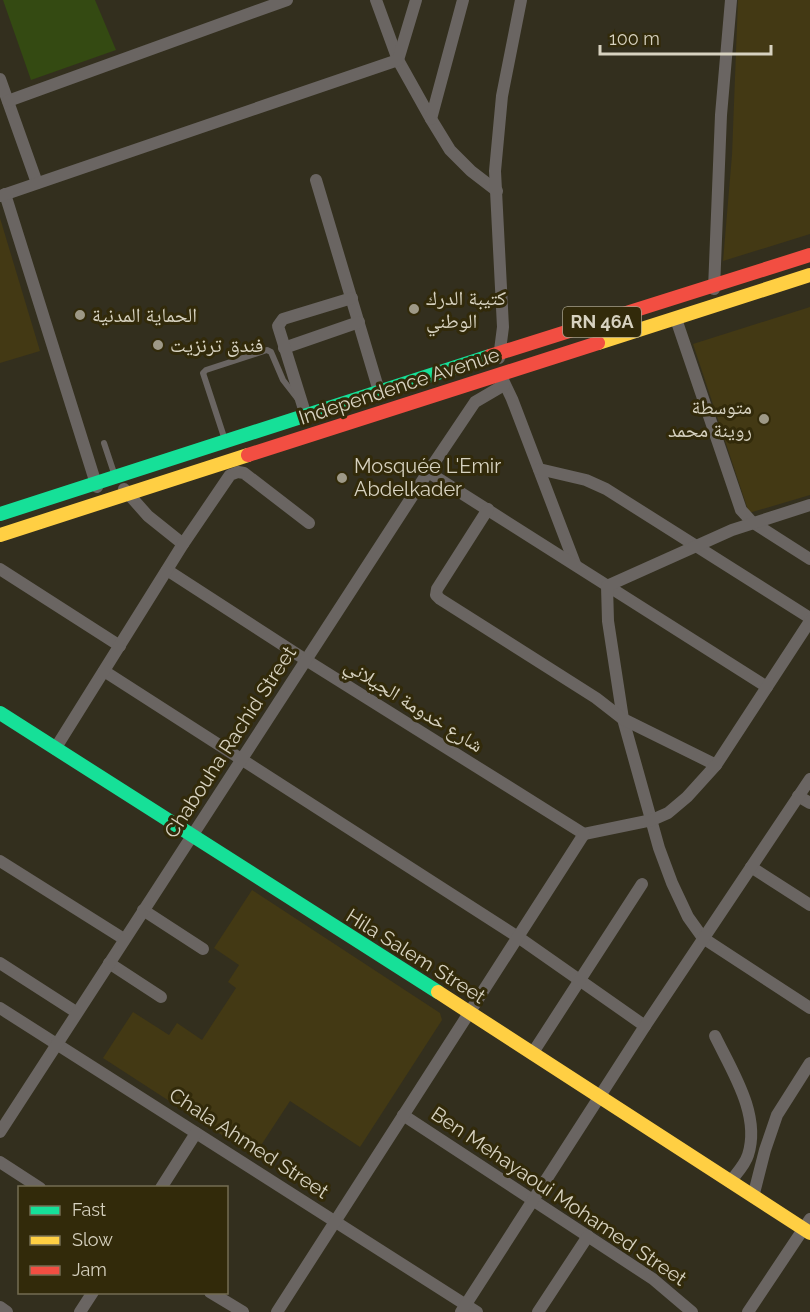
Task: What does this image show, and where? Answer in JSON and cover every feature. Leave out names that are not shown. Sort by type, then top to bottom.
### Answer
[{"type":"main road","name":"Independence Avenue","points":[[0,514],[225,440],[304,408],[379,392],[810,255]]},
{"type":"main road","name":"Independence Avenue","points":[[0,535],[312,435],[502,379],[810,275]]},
{"type":"main road","name":"Hila Salem Street","points":[[0,713],[469,1012],[732,1184],[808,1227]]},
{"type":"street","points":[[8,101],[287,0]]},
{"type":"street","points":[[376,0],[398,60],[450,150],[471,171],[497,191]]},
{"type":"street","points":[[398,60],[416,0]]},
{"type":"street","points":[[431,119],[463,0]]},
{"type":"street","points":[[521,0],[502,96],[495,171],[502,327],[499,354],[502,379],[512,399],[575,564]]},
{"type":"street","points":[[710,308],[715,287],[721,115],[731,0]]},
{"type":"street","points":[[103,502],[2,195],[398,60]]},
{"type":"street","points":[[0,79],[37,183]]},
{"type":"street","points":[[316,180],[379,392]]},
{"type":"street","points":[[312,435],[278,326],[283,319],[352,298]]},
{"type":"street","points":[[676,319],[741,510],[752,522],[810,559]]},
{"type":"street","points":[[284,348],[359,322]]},
{"type":"street","name":"Chabouha Rachid Street","points":[[0,1131],[428,472],[475,402],[502,379]]},
{"type":"street","points":[[277,1312],[584,834],[652,820],[668,813],[681,802],[716,765],[810,619],[696,544],[606,489],[586,480],[539,469]]},
{"type":"street","points":[[55,749],[183,544],[230,475],[238,472],[244,473],[309,522]]},
{"type":"street","points":[[428,472],[767,687]]},
{"type":"street","points":[[115,476],[148,516],[183,544]]},
{"type":"street","points":[[607,586],[696,544],[752,522],[810,505]]},
{"type":"street","points":[[488,509],[437,589],[436,595],[596,698],[623,719],[716,765]]},
{"type":"street","points":[[0,568],[120,646]]},
{"type":"street","name":"شارع خدومة الجيلاني","points":[[167,570],[584,834]]},
{"type":"street","points":[[607,586],[608,621],[623,719],[672,883],[688,917],[704,938],[810,1008]]},
{"type":"street","points":[[104,672],[518,937],[645,1026]]},
{"type":"street","points":[[463,1308],[645,1026],[810,778]]},
{"type":"street","points":[[798,796],[810,803]]},
{"type":"street","points":[[0,861],[124,939]]},
{"type":"street","points":[[751,867],[810,905]]},
{"type":"street","points":[[532,1054],[642,884]]},
{"type":"street","points":[[143,910],[203,949]]},
{"type":"street","points":[[0,963],[76,1011]]},
{"type":"street","points":[[109,963],[161,997]]},
{"type":"street","name":"Chala Ahmed Street","points":[[0,1008],[335,1221],[463,1308],[477,1312]]},
{"type":"street","points":[[716,1036],[738,1083],[752,1124],[748,1157],[732,1184]]},
{"type":"street","points":[[753,1196],[777,1115],[810,1063]]},
{"type":"street","name":"Ben Mehayaoui Mohamed Street","points":[[403,1115],[653,1279],[692,1312]]},
{"type":"street","points":[[162,1186],[196,1133]]},
{"type":"street","points":[[0,1162],[37,1186]]},
{"type":"street","points":[[748,1312],[808,1227]]},
{"type":"street","points":[[538,1312],[588,1236]]},
{"type":"street","points":[[80,1312],[92,1294]]},
{"type":"street","points":[[212,1294],[243,1312]]},
{"type":"street","points":[[0,1308],[7,1312]]},
{"type":"lane","points":[[225,440],[203,373],[206,370],[267,350],[271,352],[290,391],[304,408]]},
{"type":"lane","points":[[104,443],[115,476]]},
{"type":"shaded area","points":[[738,0],[810,0],[810,234],[723,261],[732,155]]},
{"type":"shaded area","points":[[0,218],[40,351],[0,363]]},
{"type":"shaded area","name":"متوسطة روينة محمد","points":[[810,307],[810,495],[749,513],[693,344]]},
{"type":"shaded area","points":[[252,890],[440,1013],[442,1020],[360,1147],[290,1101],[254,1156],[103,1058],[133,1012],[169,1035],[177,1023],[202,1040],[236,988],[228,982],[239,965],[214,948]]},
{"type":"green space","points":[[3,0],[95,0],[116,50],[31,80]]},
{"type":"traffic: fast","points":[[0,514],[490,356]]},
{"type":"traffic: fast","points":[[0,713],[438,992]]},
{"type":"traffic: slow","points":[[598,343],[810,275]]},
{"type":"traffic: slow","points":[[0,535],[248,455]]},
{"type":"traffic: slow","points":[[438,992],[810,1233]]},
{"type":"traffic: jam","points":[[490,356],[810,255]]},
{"type":"traffic: jam","points":[[248,455],[598,343]]},
{"type":"place","name":"كتيبة الدرك الوطني","points":[[414,309]]},
{"type":"place","name":"الحماية المدنية","points":[[80,315]]},
{"type":"place","name":"فندق ترنزيت","points":[[158,345]]},
{"type":"place","name":"متوسطة روينة محمد","points":[[764,419]]},
{"type":"place","name":"Mosquée L'Emir Abdelkader","points":[[342,478]]}]
